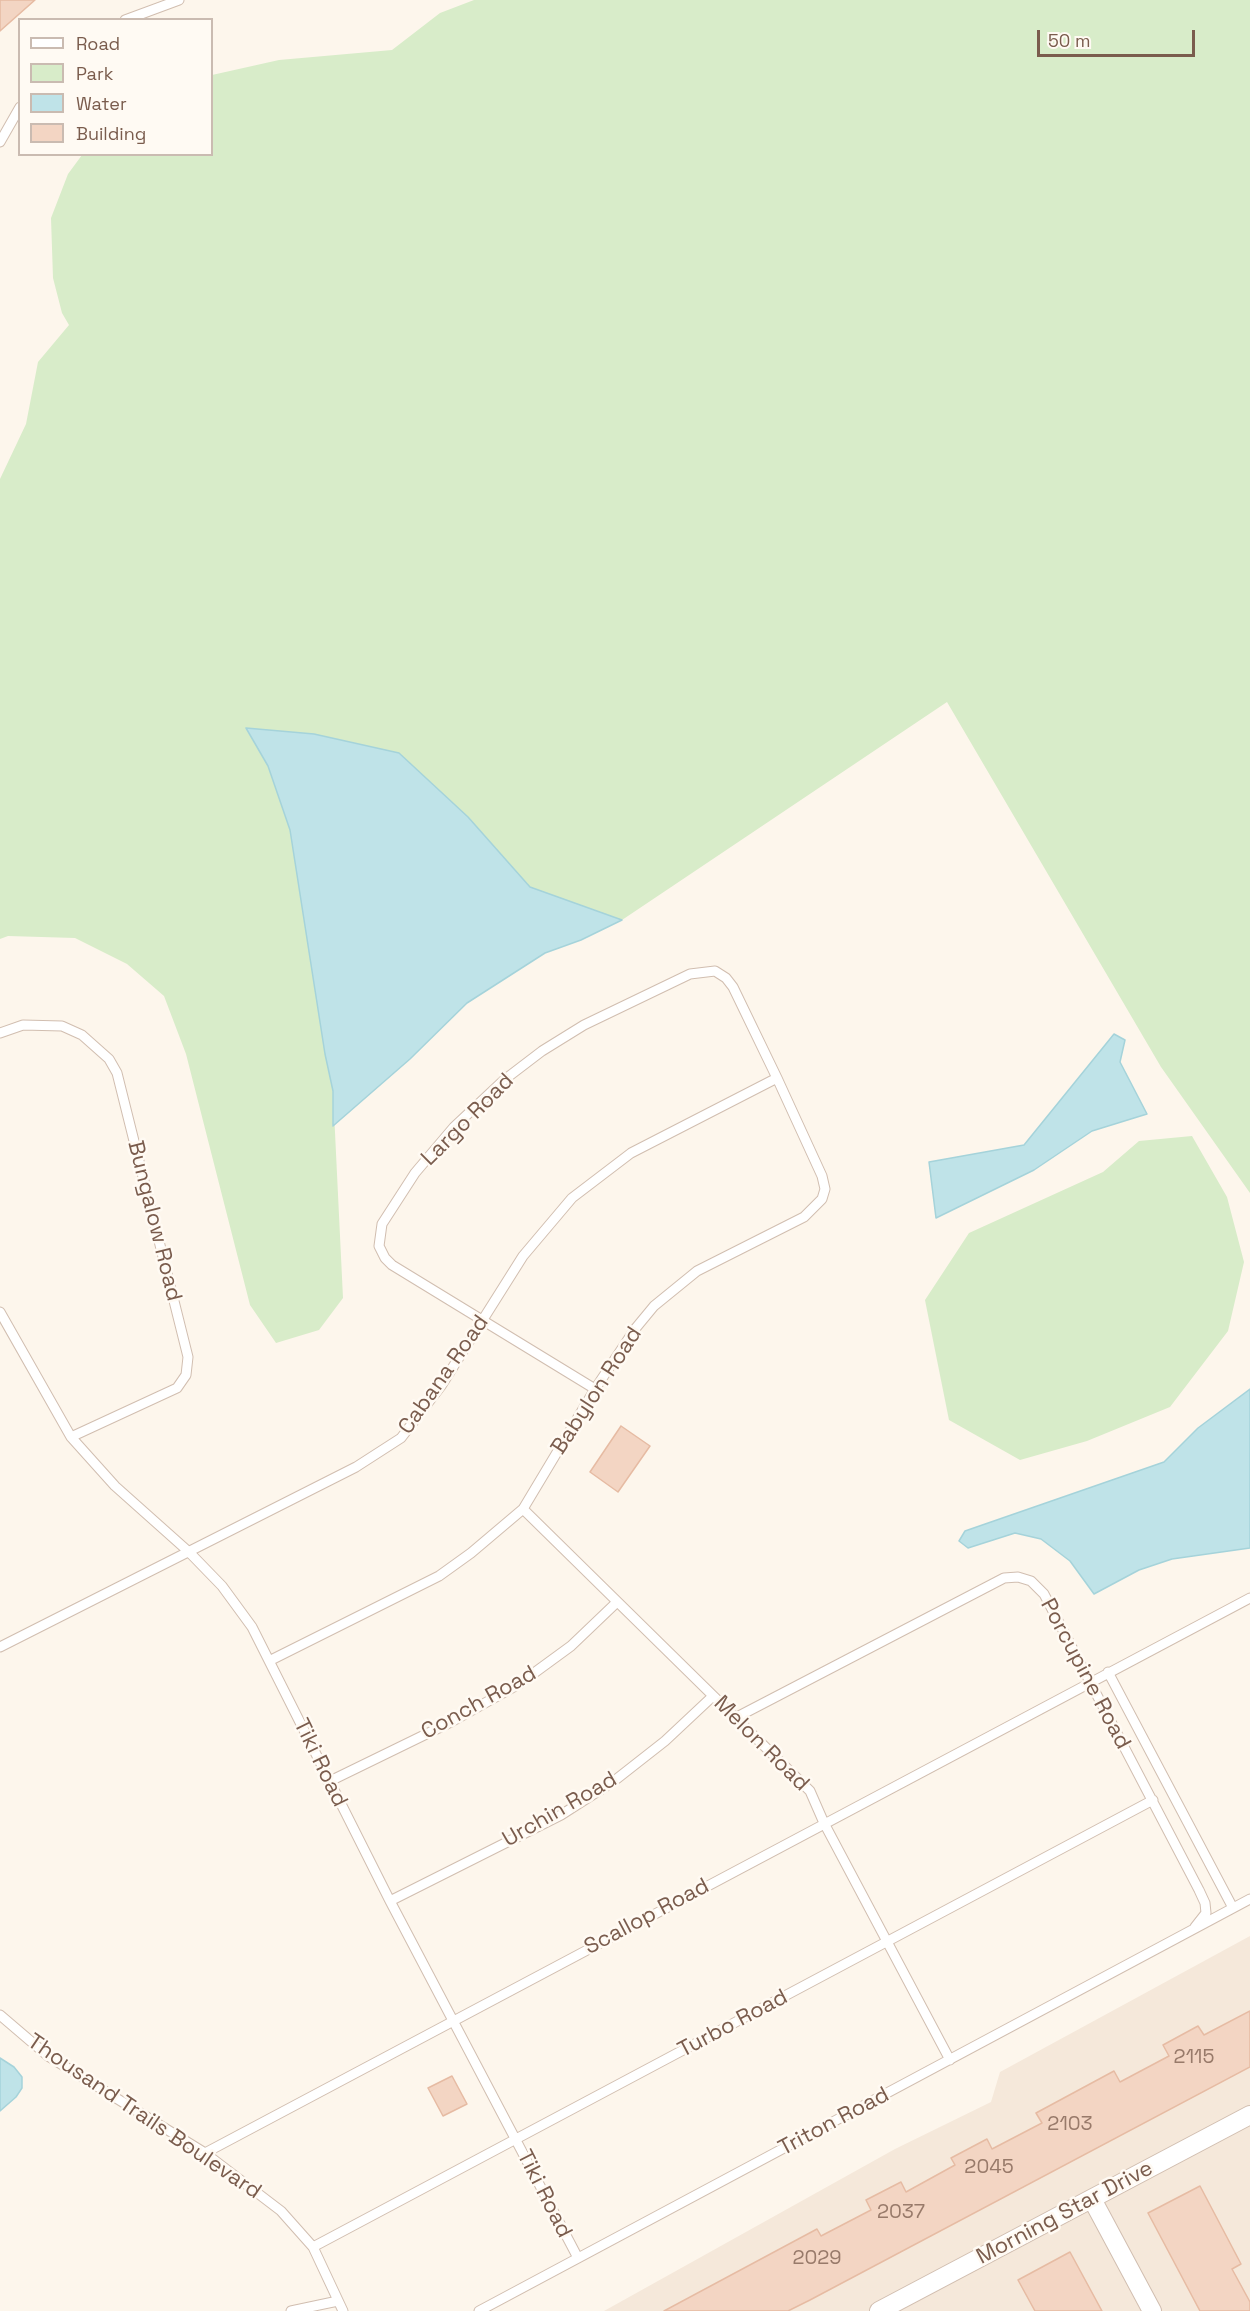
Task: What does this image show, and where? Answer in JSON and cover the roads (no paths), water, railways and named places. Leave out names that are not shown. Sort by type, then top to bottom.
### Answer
[{"type":"street","name":"Morning Star Drive","points":[[879,2311],[1250,2115]]},
{"type":"street","points":[[1092,2199],[1152,2311]]},
{"type":"lane","points":[[130,18],[179,0]]},
{"type":"lane","points":[[0,142],[18,110]]},
{"type":"lane","name":"Largo Road","points":[[595,1389],[392,1265],[382,1252],[379,1234],[382,1224],[415,1173],[454,1127],[504,1080],[542,1051],[584,1025],[690,974],[715,971],[726,978],[733,987],[777,1078]]},
{"type":"lane","name":"Bungalow Road","points":[[0,1033],[23,1025],[62,1026],[82,1035],[109,1059],[117,1073],[188,1357],[186,1375],[177,1388],[71,1437]]},
{"type":"lane","name":"Cabana Road","points":[[0,1647],[356,1467],[401,1438],[422,1413],[523,1256],[572,1198],[631,1153],[777,1078]]},
{"type":"lane","name":"Babylon Road","points":[[271,1660],[439,1576],[471,1553],[523,1509],[595,1389],[635,1329],[674,1288],[729,1252],[804,1217],[822,1199],[825,1189],[822,1176],[777,1078]]},
{"type":"lane","name":"Tiki Road","points":[[0,1312],[71,1437],[115,1486],[189,1552],[237,1605],[271,1660],[328,1782],[578,2258]]},
{"type":"lane","name":"Melon Road","points":[[523,1509],[616,1604],[737,1718],[810,1791],[824,1823],[950,2060]]},
{"type":"lane","name":"Porcupine Road","points":[[737,1718],[1004,1578],[1018,1577],[1031,1581],[1044,1594],[1205,1903],[1206,1913],[1189,1932]]},
{"type":"lane","name":"Scallop Road","points":[[205,2153],[1250,1598]]},
{"type":"lane","name":"Conch Road","points":[[328,1782],[450,1722],[519,1684],[571,1646],[616,1604]]},
{"type":"lane","points":[[1108,1672],[1233,1908]]},
{"type":"lane","name":"Urchin Road","points":[[390,1901],[570,1809],[614,1781],[664,1741],[713,1696]]},
{"type":"lane","name":"Turbo Road","points":[[313,2247],[1153,1800]]},
{"type":"lane","name":"Triton Road","points":[[479,2311],[1250,1899]]},
{"type":"lane","name":"Thousand Trails Boulevard","points":[[0,2014],[48,2056],[205,2153],[281,2211],[313,2247],[343,2311]]},
{"type":"lane","points":[[291,2311],[338,2301]]},
{"type":"water","points":[[246,728],[314,734],[399,753],[468,817],[530,887],[622,920],[581,940],[545,953],[467,1003],[410,1059],[333,1126],[333,1091],[325,1054],[290,830],[268,766]]},
{"type":"water","points":[[1114,1034],[1125,1040],[1120,1062],[1147,1114],[1092,1131],[1034,1170],[936,1218],[929,1162],[1024,1145]]},
{"type":"water","points":[[1250,1389],[1250,1548],[1172,1559],[1139,1570],[1094,1594],[1070,1561],[1041,1539],[1015,1533],[968,1548],[959,1541],[965,1531],[1164,1462],[1198,1428]]},
{"type":"water","points":[[0,2058],[14,2067],[22,2077],[22,2088],[16,2097],[0,2111]]}]
